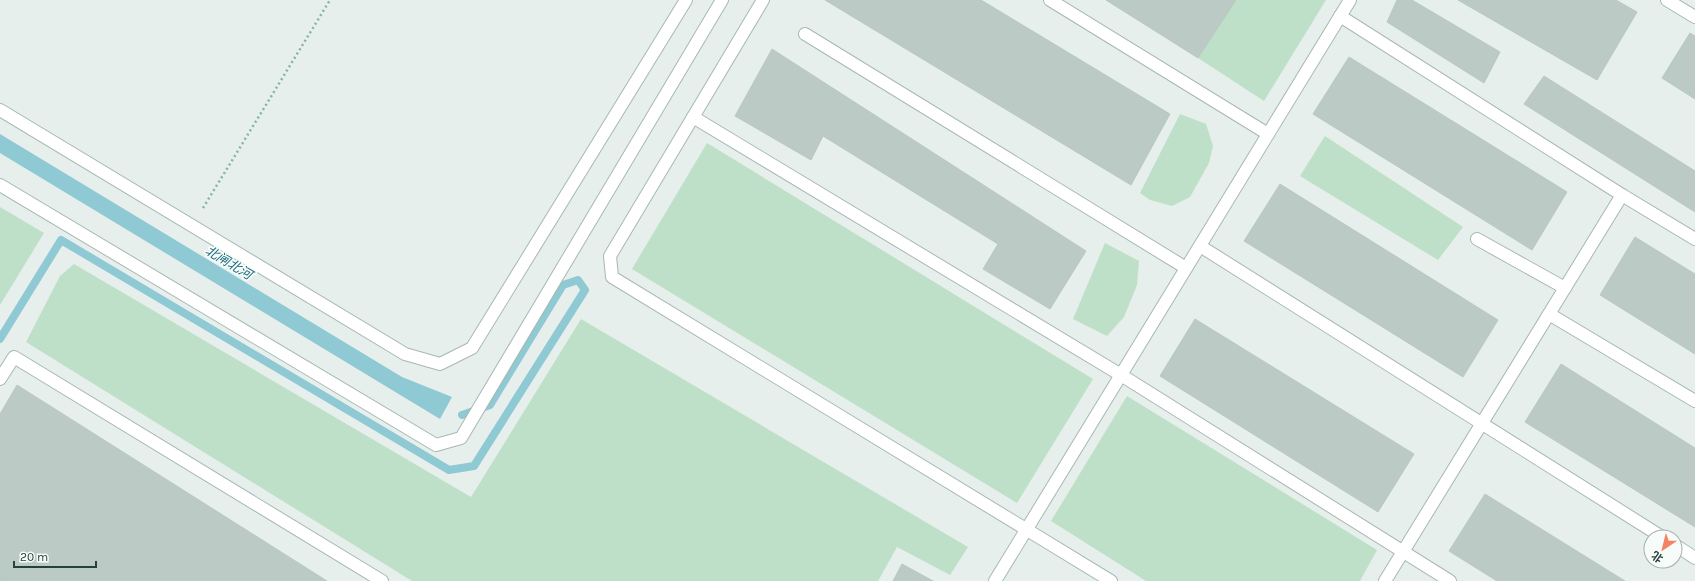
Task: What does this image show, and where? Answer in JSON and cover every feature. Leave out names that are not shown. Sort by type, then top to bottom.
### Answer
[{"type":"street","points":[[0,110],[405,354],[440,364],[472,348],[686,0]]},
{"type":"street","points":[[0,185],[436,445],[461,438],[722,0]]},
{"type":"street","points":[[764,0],[610,256],[612,277],[1111,581]]},
{"type":"street","points":[[1050,0],[1268,134]]},
{"type":"street","points":[[995,581],[1350,0]]},
{"type":"street","points":[[1667,0],[1695,17]]},
{"type":"street","points":[[1340,16],[1622,195],[1695,239]]},
{"type":"street","points":[[805,34],[1186,268]]},
{"type":"street","points":[[693,117],[1121,375],[1450,581]]},
{"type":"street","points":[[1385,581],[1622,195]]},
{"type":"street","points":[[1477,239],[1565,288]]},
{"type":"street","points":[[1200,246],[1649,529]]},
{"type":"street","points":[[1549,314],[1695,401]]},
{"type":"street","points":[[0,379],[14,357],[382,581]]},
{"type":"street","points":[[1683,550],[1695,558]]},
{"type":"path","points":[[192,226],[330,0]]},
{"type":"green space","points":[[1236,0],[1326,0],[1264,101],[1198,58]]},
{"type":"green space","points":[[1180,114],[1206,124],[1213,146],[1209,163],[1190,197],[1172,206],[1150,200],[1140,193]]},
{"type":"green space","points":[[1325,136],[1463,227],[1438,260],[1300,176]]},
{"type":"green space","points":[[707,143],[1093,379],[1017,503],[632,269]]},
{"type":"green space","points":[[0,207],[44,233],[0,305]]},
{"type":"green space","points":[[1105,243],[1139,261],[1137,285],[1124,317],[1107,336],[1073,319]]},
{"type":"green space","points":[[74,264],[471,497],[581,319],[968,547],[950,575],[897,547],[878,581],[412,581],[26,342],[60,276]]},
{"type":"green space","points":[[1127,396],[1377,550],[1360,581],[1146,581],[1051,521]]},
{"type":"water","points":[[0,134],[402,377],[452,397],[440,419],[0,153]]},
{"type":"building","points":[[825,0],[981,0],[1170,114],[1131,185]]},
{"type":"building","points":[[1106,0],[1236,0],[1198,58]]},
{"type":"building","points":[[1397,0],[1412,0],[1500,52],[1484,83],[1387,22]]},
{"type":"building","points":[[1458,0],[1616,0],[1637,12],[1597,80]]},
{"type":"building","points":[[1690,33],[1695,36],[1695,99],[1662,78]]},
{"type":"building","points":[[772,49],[1086,251],[1050,309],[983,269],[998,244],[823,136],[811,160],[735,116]]},
{"type":"building","points":[[1349,57],[1567,192],[1532,250],[1313,114]]},
{"type":"building","points":[[1544,76],[1695,171],[1695,212],[1524,104]]},
{"type":"building","points":[[1280,184],[1498,320],[1463,377],[1244,241]]},
{"type":"building","points":[[1635,237],[1695,274],[1695,354],[1600,295]]},
{"type":"building","points":[[1195,319],[1414,454],[1378,512],[1160,376]]},
{"type":"building","points":[[1561,364],[1695,448],[1695,527],[1525,422]]},
{"type":"building","points":[[17,385],[327,581],[0,581],[0,414]]},
{"type":"building","points":[[1485,494],[1625,581],[1497,581],[1449,551]]},
{"type":"building","points":[[902,564],[933,581],[893,581]]},
{"type":"waterway","points":[[0,339],[61,240],[449,470],[474,466],[585,290],[578,280],[563,285],[490,405],[462,415]]},
{"type":"water label","name":"北闸北河","points":[[229,262]]}]
